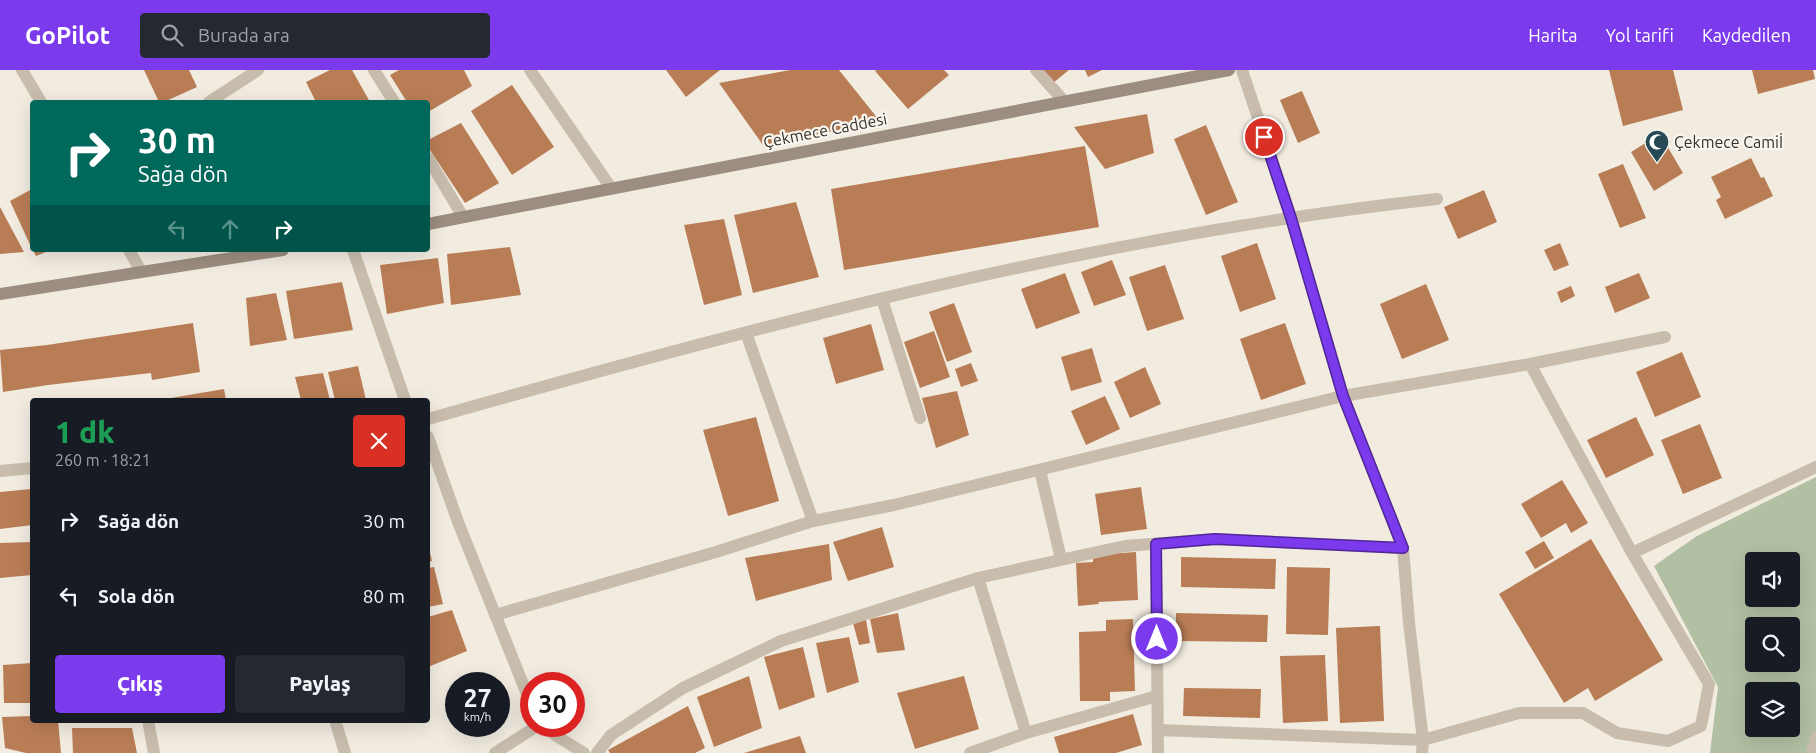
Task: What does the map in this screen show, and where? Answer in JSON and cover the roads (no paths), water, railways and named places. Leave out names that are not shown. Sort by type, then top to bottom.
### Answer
[{"type":"main road","name":"Çekmece Caddesi","points":[[430,224],[1228,70]]},
{"type":"main road","points":[[0,294],[269,252]]},
{"type":"street","points":[[22,70],[40,100]]},
{"type":"street","points":[[212,100],[258,70]]},
{"type":"street","points":[[374,70],[393,100]]},
{"type":"street","points":[[530,70],[611,188]]},
{"type":"street","points":[[1036,70],[1064,102]]},
{"type":"street","points":[[1242,70],[1291,218],[1343,396],[1403,548],[1422,747]]},
{"type":"street","points":[[430,161],[463,216]]},
{"type":"street","points":[[430,418],[643,358],[882,299],[1107,249],[1357,208],[1437,199]]},
{"type":"street","points":[[130,252],[141,271]]},
{"type":"street","points":[[355,252],[404,398]]},
{"type":"street","points":[[882,299],[920,418]]},
{"type":"street","points":[[746,333],[812,521]]},
{"type":"street","points":[[495,615],[716,552],[812,521],[894,505],[1343,396],[1530,364],[1666,337]]},
{"type":"street","points":[[1158,730],[1422,747],[1519,713],[1583,713],[1617,733],[1668,741],[1701,726],[1709,684],[1632,553],[1530,364]]},
{"type":"street","points":[[430,443],[458,522],[520,677]]},
{"type":"street","points":[[1632,553],[1816,467]]},
{"type":"street","points":[[0,470],[30,468]]},
{"type":"street","points":[[1040,470],[1061,559]]},
{"type":"street","points":[[597,753],[611,735],[683,688],[781,641],[978,578],[1125,546],[1215,539],[1403,548]]},
{"type":"street","points":[[1156,544],[1158,753]]},
{"type":"street","points":[[978,578],[1026,733]]},
{"type":"street","points":[[970,753],[1026,733],[1157,696]]},
{"type":"street","points":[[149,723],[154,753]]},
{"type":"street","points":[[336,723],[345,753]]},
{"type":"street","points":[[494,753],[520,737]]},
{"type":"street","points":[[558,737],[584,753]]},
{"type":"street","points":[[1812,753],[1816,737]]},
{"type":"place","name":"Çekmece Camiİ","points":[[1657,163]]}]
